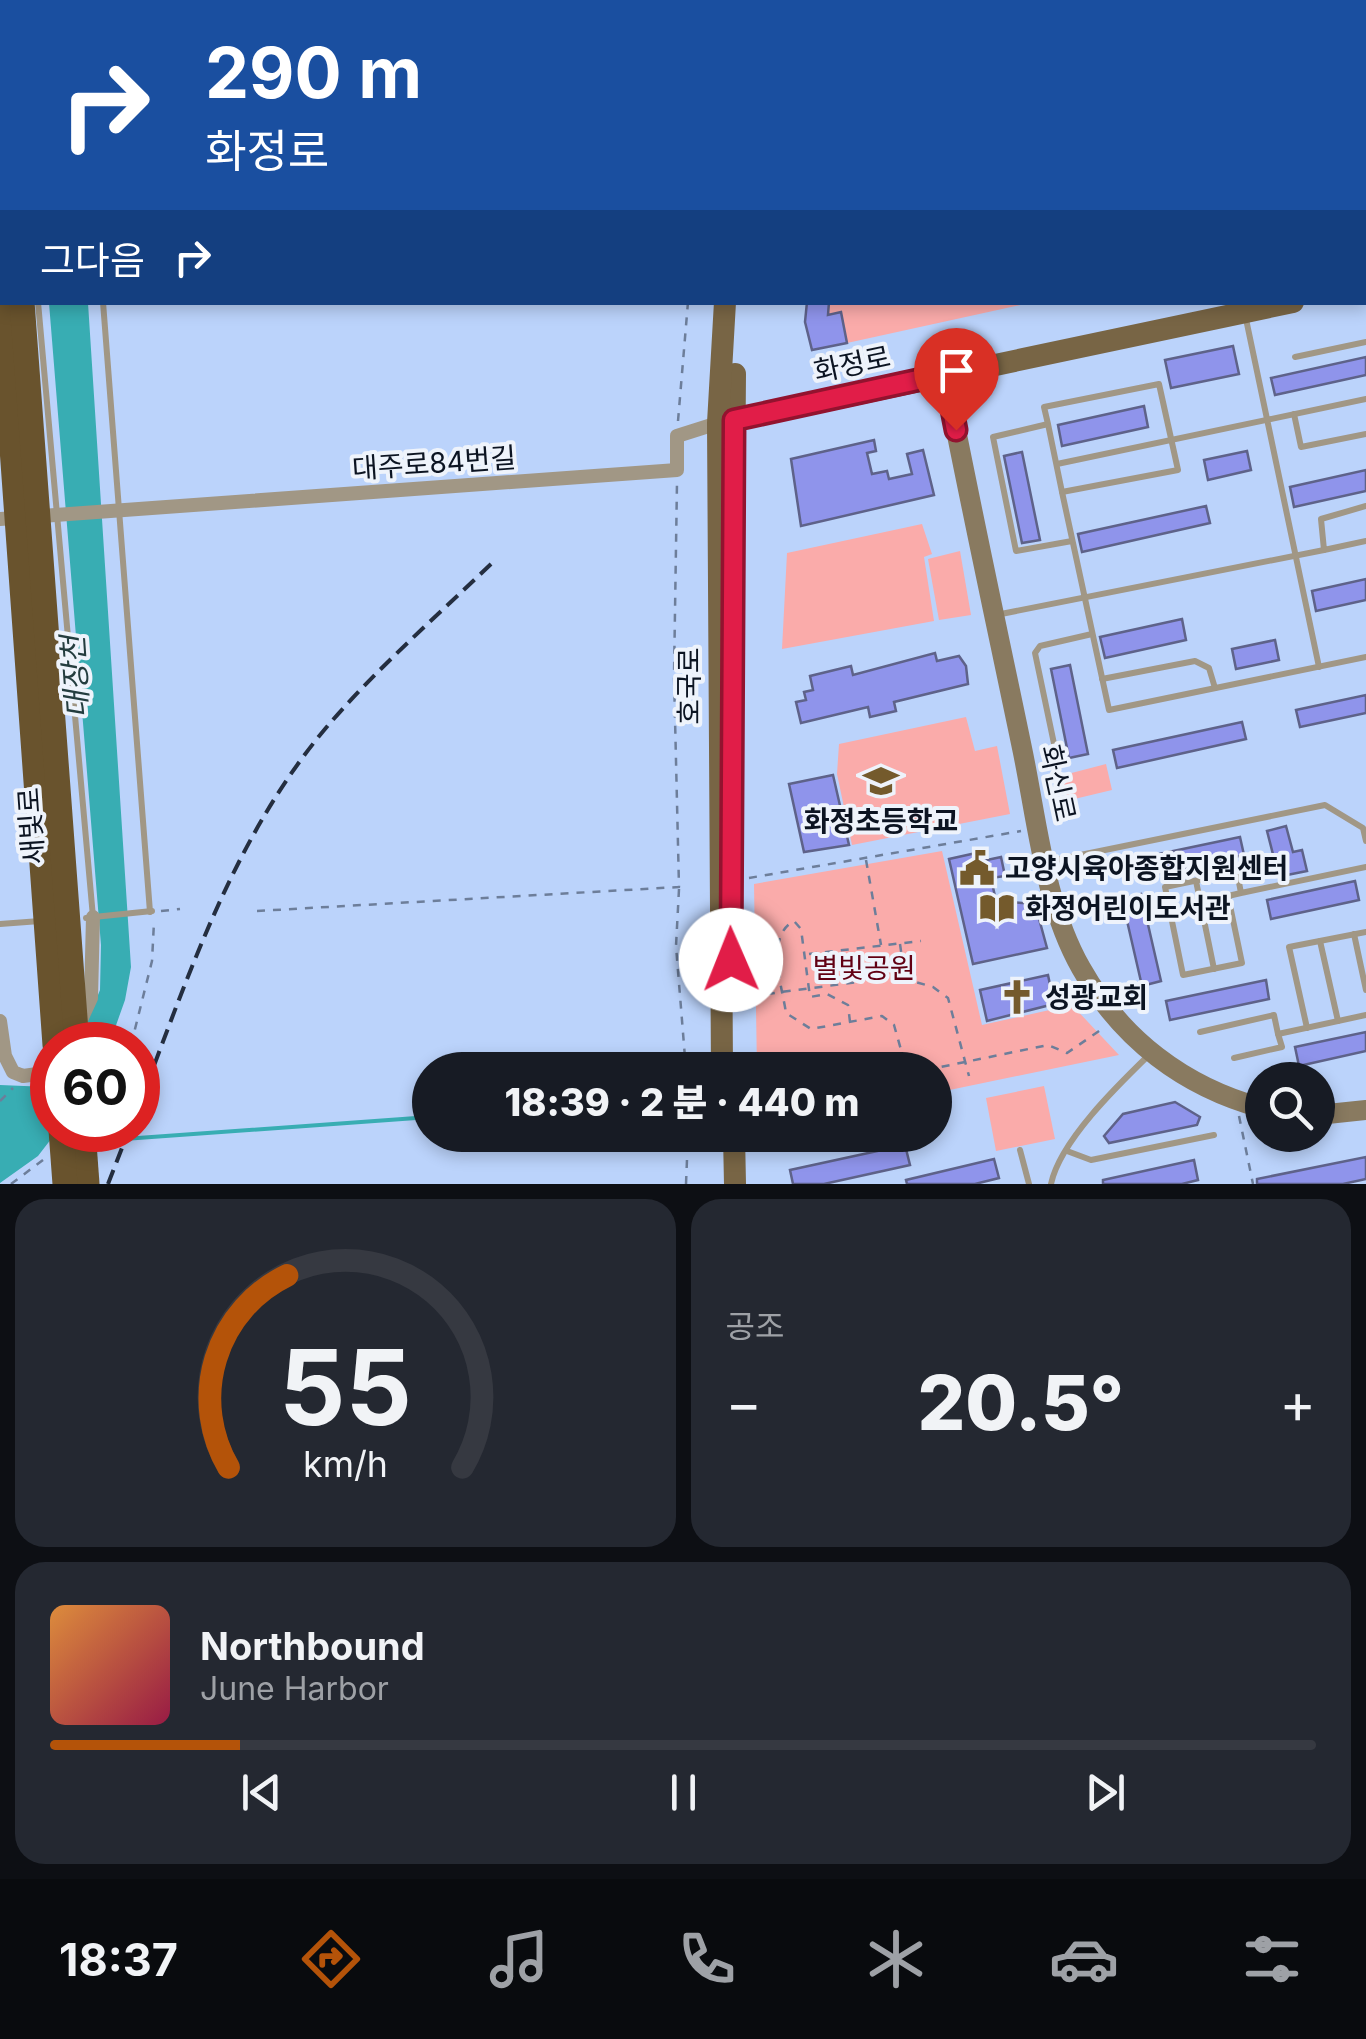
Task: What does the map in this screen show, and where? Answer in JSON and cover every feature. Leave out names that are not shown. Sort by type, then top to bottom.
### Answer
[{"type":"highway","name":"새빛로","points":[[2,305],[52,1022]]},
{"type":"highway","name":"새빛로","points":[[22,305],[75,1022]]},
{"type":"highway","points":[[62,1152],[64,1184]]},
{"type":"highway","points":[[85,1152],[87,1184]]},
{"type":"main road","name":"호국로","points":[[722,1052],[726,305]]},
{"type":"main road","name":"호국로","points":[[733,1052],[726,422],[740,305]]},
{"type":"main road","name":"화정로","points":[[726,422],[1244,308]]},
{"type":"main road","name":"화신로","points":[[945,374],[1054,900],[1080,968],[1116,1019],[1150,1053],[1190,1081],[1245,1102]]},
{"type":"main road","points":[[1335,1113],[1366,1110]]},
{"type":"main road","points":[[722,1152],[723,1184]]},
{"type":"main road","points":[[734,1152],[735,1184]]},
{"type":"street","points":[[677,470],[677,436],[726,422]]},
{"type":"street","name":"대주로84번길","points":[[56,514],[677,470]]},
{"type":"street","points":[[0,518],[56,514]]},
{"type":"street","points":[[80,1022],[91,998],[95,917]]},
{"type":"street","points":[[0,1021],[4,1056],[13,1072],[30,1075]]},
{"type":"lane","points":[[38,305],[95,917]]},
{"type":"lane","points":[[0,924],[152,912],[103,305]]},
{"type":"lane","points":[[1244,308],[1319,667]]},
{"type":"lane","points":[[1295,357],[1366,342]]},
{"type":"lane","points":[[1062,492],[1178,470],[1159,384],[1044,407],[1108,710],[1366,657]]},
{"type":"lane","points":[[1057,464],[1366,400]]},
{"type":"lane","points":[[1294,414],[1301,448],[1366,434]]},
{"type":"lane","points":[[1048,424],[993,436],[1012,532],[1016,551],[1072,541]]},
{"type":"lane","points":[[1324,550],[1321,519],[1366,506]]},
{"type":"lane","points":[[994,616],[1366,541]]},
{"type":"lane","points":[[1057,758],[1035,654],[1040,646],[1092,634]]},
{"type":"lane","points":[[1102,679],[1195,661],[1209,668],[1215,688]]},
{"type":"lane","points":[[1046,862],[1325,805],[1363,828],[1366,842]]},
{"type":"lane","points":[[1241,894],[1237,872],[1165,888],[1183,975],[1242,964],[1228,896],[1241,894],[1366,867]]},
{"type":"lane","points":[[1196,881],[1214,969]]},
{"type":"lane","points":[[1307,1028],[1289,947],[1366,932]]},
{"type":"lane","points":[[1354,934],[1366,990]]},
{"type":"lane","points":[[1320,941],[1338,1021]]},
{"type":"lane","points":[[1200,1032],[1274,1015],[1282,1048],[1234,1058]]},
{"type":"lane","points":[[1278,1034],[1366,1015]]},
{"type":"lane","points":[[1051,1184],[1054,1169],[1067,1151],[1115,1088],[1150,1053]]},
{"type":"lane","points":[[1067,1151],[1091,1160],[1214,1135]]},
{"type":"lane","points":[[1020,1150],[1030,1184]]},
{"type":"path","points":[[677,436],[688,305]]},
{"type":"path","points":[[677,470],[674,676],[680,887],[676,946],[685,1052]]},
{"type":"path","points":[[749,878],[1023,831]]},
{"type":"path","points":[[866,858],[881,946]]},
{"type":"path","points":[[257,911],[680,887]]},
{"type":"path","points":[[152,912],[180,909]]},
{"type":"path","points":[[850,1022],[848,1005],[827,994],[810,997],[808,954],[801,929],[794,921],[783,926],[777,938],[786,1013],[811,1029],[850,1022],[882,1016],[894,1025],[902,1052]]},
{"type":"path","points":[[808,954],[921,941]]},
{"type":"path","points":[[900,944],[906,979],[948,998],[969,1076]]},
{"type":"path","points":[[751,996],[858,982],[853,948]]},
{"type":"path","points":[[952,1064],[1048,1045],[1067,1052],[1106,1026]]},
{"type":"path","points":[[0,1101],[24,1076]]},
{"type":"path","points":[[1238,1115],[1253,1184]]},
{"type":"path","points":[[686,1184],[687,1152]]},
{"type":"path","points":[[12,1184],[23,1176]]},
{"type":"green space","points":[[829,305],[1021,305],[847,343],[841,313],[828,315]]},
{"type":"green space","points":[[922,524],[932,554],[924,557],[934,621],[782,649],[787,553]]},
{"type":"green space","points":[[960,551],[971,615],[939,620],[928,559]]},
{"type":"green space","points":[[966,717],[975,751],[997,746],[1010,814],[852,845],[837,774],[839,744]]},
{"type":"green space","points":[[1106,764],[1112,790],[1066,801],[1060,776]]},
{"type":"green space","name":"별빛공원","points":[[942,851],[982,1025],[1072,1005],[1119,1055],[952,1089],[952,1052],[757,1052],[754,884]]},
{"type":"green space","points":[[1044,1086],[1055,1139],[996,1151],[986,1098]]},
{"type":"shaded area","points":[[49,305],[88,305],[131,967],[117,1022],[87,1022],[100,990],[101,945]]},
{"type":"shaded area","points":[[0,1085],[30,1086],[30,1152],[41,1152],[0,1183]]},
{"type":"building","points":[[807,305],[829,305],[828,315],[841,312],[847,343],[812,350],[805,322]]},
{"type":"building","points":[[1233,346],[1239,374],[1171,388],[1165,360]]},
{"type":"building","points":[[1366,357],[1366,375],[1275,395],[1271,378]]},
{"type":"building","points":[[1144,406],[1148,427],[1062,446],[1058,425]]},
{"type":"building","points":[[874,440],[876,451],[867,453],[872,474],[887,471],[889,479],[912,474],[907,454],[923,450],[934,495],[801,526],[791,459]]},
{"type":"building","points":[[1247,451],[1251,470],[1208,480],[1204,460]]},
{"type":"building","points":[[1022,452],[1040,540],[1022,543],[1004,456]]},
{"type":"building","points":[[1366,470],[1366,491],[1294,507],[1290,487]]},
{"type":"building","points":[[1206,506],[1210,523],[1082,552],[1078,534]]},
{"type":"building","points":[[1366,579],[1366,600],[1316,611],[1312,591]]},
{"type":"building","points":[[1182,619],[1186,640],[1105,658],[1100,637]]},
{"type":"building","points":[[1275,640],[1279,660],[1236,669],[1232,649]]},
{"type":"building","name":"화정초등학교","points":[[935,653],[937,661],[959,656],[966,666],[968,684],[894,702],[896,711],[870,717],[868,707],[801,723],[796,702],[806,700],[804,692],[813,690],[810,676],[851,666],[853,675]]},
{"type":"building","points":[[1070,665],[1088,754],[1069,758],[1051,669]]},
{"type":"building","points":[[1366,695],[1366,713],[1300,727],[1296,710]]},
{"type":"building","points":[[1242,722],[1246,739],[1117,768],[1113,750]]},
{"type":"building","points":[[833,775],[849,845],[804,852],[789,784]]},
{"type":"building","points":[[1286,826],[1293,852],[1302,850],[1307,871],[1287,875],[1284,860],[1275,862],[1267,831]]},
{"type":"building","points":[[1240,837],[1244,855],[1144,876],[1140,858]]},
{"type":"building","points":[[985,851],[987,860],[1001,857],[1005,876],[991,878],[996,901],[1035,904],[1047,948],[973,964],[949,859]]},
{"type":"building","points":[[1355,881],[1359,900],[1271,919],[1267,900]]},
{"type":"building","points":[[1141,894],[1161,981],[1142,986],[1122,899]]},
{"type":"building","name":"성광교회","points":[[1048,975],[1054,1004],[987,1021],[980,990]]},
{"type":"building","points":[[1266,980],[1269,999],[1170,1020],[1166,1001]]},
{"type":"building","points":[[1366,1032],[1366,1051],[1317,1062],[1298,1062],[1295,1047]]},
{"type":"building","points":[[1175,1102],[1200,1117],[1197,1125],[1109,1143],[1104,1136],[1123,1114]]},
{"type":"building","points":[[873,1152],[907,1152],[910,1165],[824,1184],[793,1184],[790,1170]]},
{"type":"building","points":[[1366,1157],[1366,1179],[1343,1184],[1257,1184],[1257,1179]]},
{"type":"building","points":[[994,1159],[999,1178],[975,1184],[907,1184],[906,1180]]},
{"type":"building","points":[[1194,1160],[1198,1180],[1182,1184],[1103,1184],[1103,1180]]},
{"type":"waterway","points":[[160,1136],[412,1118]]},
{"type":"railway","points":[[160,1049],[216,911],[264,816],[293,771],[365,685],[492,563]]},
{"type":"railway","points":[[108,1184],[120,1152]]},
{"type":"place","name":"화정초등학교","points":[[881,781]]},
{"type":"place","name":"고양시육아종합지원센터","points":[[977,868]]},
{"type":"place","name":"화정어린이도서관","points":[[997,908]]},
{"type":"place","name":"성광교회","points":[[1017,997]]},
{"type":"route","points":[[731,960],[734,420],[945,374],[956,430]]},
{"type":"water label","name":"대장천","points":[[76,677]]}]
